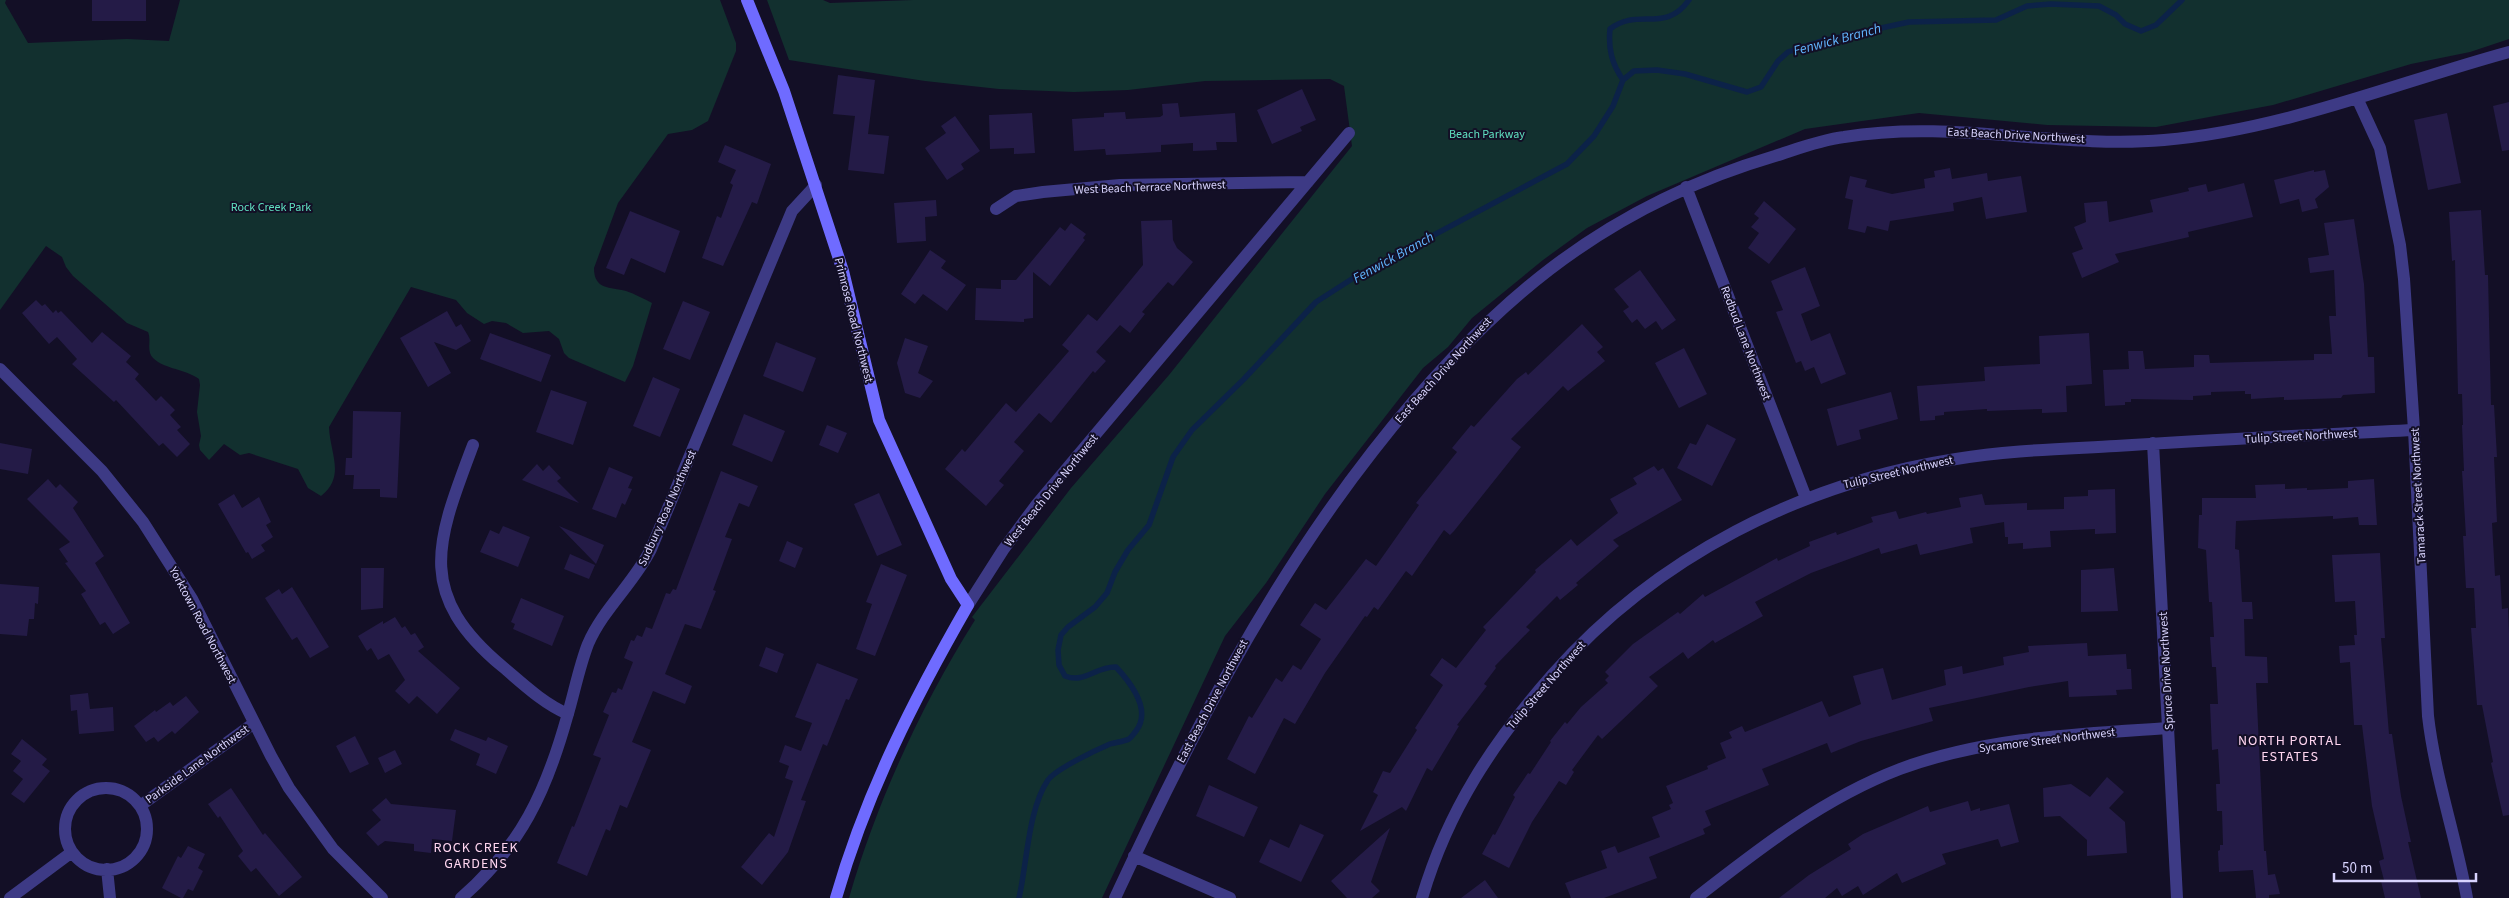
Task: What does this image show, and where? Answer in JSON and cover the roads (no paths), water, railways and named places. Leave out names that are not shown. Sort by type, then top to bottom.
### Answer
[{"type":"street","name":"Primrose Road Northwest","points":[[747,0],[784,91],[816,185],[843,271],[879,420],[951,579],[968,605]]},
{"type":"street","name":"East Beach Drive Northwest","points":[[1115,898],[1186,749],[1236,655],[1319,524],[1387,433],[1453,356],[1514,297],[1552,267],[1605,231],[1686,187],[1737,167],[1840,137],[1886,132],[1966,130],[2086,140],[2164,140],[2248,128],[2357,98],[2436,72],[2509,52]]},
{"type":"street","name":"Tamarack Street Northwest","points":[[2357,98],[2380,148],[2400,245],[2409,333],[2432,748],[2456,839],[2467,898]]},
{"type":"street","name":"West Beach Drive Northwest","points":[[836,898],[859,826],[881,770],[916,697],[968,605],[999,556],[1037,504],[1349,133]]},
{"type":"street","name":"West Beach Terrace Northwest","points":[[996,209],[1016,196],[1120,185],[1308,182]]},
{"type":"street","name":"Sudbury Road Northwest","points":[[461,898],[503,856],[526,824],[550,774],[588,645],[604,615],[634,578],[651,549],[792,211],[816,185]]},
{"type":"street","name":"Redbud Lane Northwest","points":[[1686,187],[1806,498]]},
{"type":"street","name":"Yorktown Road Northwest","points":[[0,369],[102,471],[143,522],[166,554],[192,599],[254,723],[283,777],[303,809],[342,858],[382,898]]},
{"type":"street","name":"Tulip Street Northwest","points":[[1422,898],[1441,842],[1472,781],[1521,712],[1567,658],[1620,609],[1670,571],[1743,527],[1806,498],[1873,476],[1957,458],[2153,443],[2414,430]]},
{"type":"street","name":"Spruce Drive Northwest","points":[[2153,443],[2177,898]]},
{"type":"street","points":[[474,446],[445,526],[441,568],[448,600],[462,627],[482,650],[539,696],[568,714]]},
{"type":"street","name":"Parkside Lane Northwest","points":[[140,806],[254,723]]},
{"type":"street","name":"Sycamore Street Northwest","points":[[1696,898],[1806,816],[1852,791],[1905,768],[1967,750],[2013,741],[2169,728]]},
{"type":"street","points":[[105,788],[118,790],[130,795],[140,806],[147,822],[147,835],[143,847],[131,861],[120,867],[108,869],[89,865],[72,852],[66,839],[67,815],[73,804],[82,796],[105,788]]},
{"type":"street","points":[[10,898],[72,852]]},
{"type":"street","points":[[1134,856],[1230,898]]},
{"type":"street","points":[[108,869],[110,898]]},
{"type":"waterway","points":[[1623,80],[1612,56],[1610,29],[1620,23],[1631,20],[1670,16],[1680,10],[1689,0]]},
{"type":"waterway","name":"Fenwick Branch","points":[[1019,898],[1032,821],[1041,792],[1048,780],[1067,765],[1086,755],[1110,744],[1129,739],[1136,731],[1142,714],[1133,688],[1116,667],[1102,669],[1079,678],[1065,676],[1059,665],[1058,650],[1061,635],[1068,627],[1095,607],[1107,593],[1115,572],[1128,550],[1149,525],[1173,457],[1192,430],[1244,379],[1316,302],[1355,277],[1567,164],[1594,136],[1613,106],[1623,80],[1634,71],[1657,70],[1685,74],[1747,92],[1761,87],[1778,61],[1788,52],[1821,41],[1909,22],[1996,20],[2027,6],[2051,4],[2099,6],[2116,15],[2125,24],[2141,31],[2156,25],[2182,0]]},
{"type":"district","name":"NORTH PORTAL ESTATES","points":[[2290,748]]},
{"type":"district","name":"ROCK CREEK GARDENS","points":[[476,856]]},
{"type":"park label","name":"Beach Parkway","points":[[1487,134]]},
{"type":"park label","name":"Rock Creek Park","points":[[271,207]]}]
